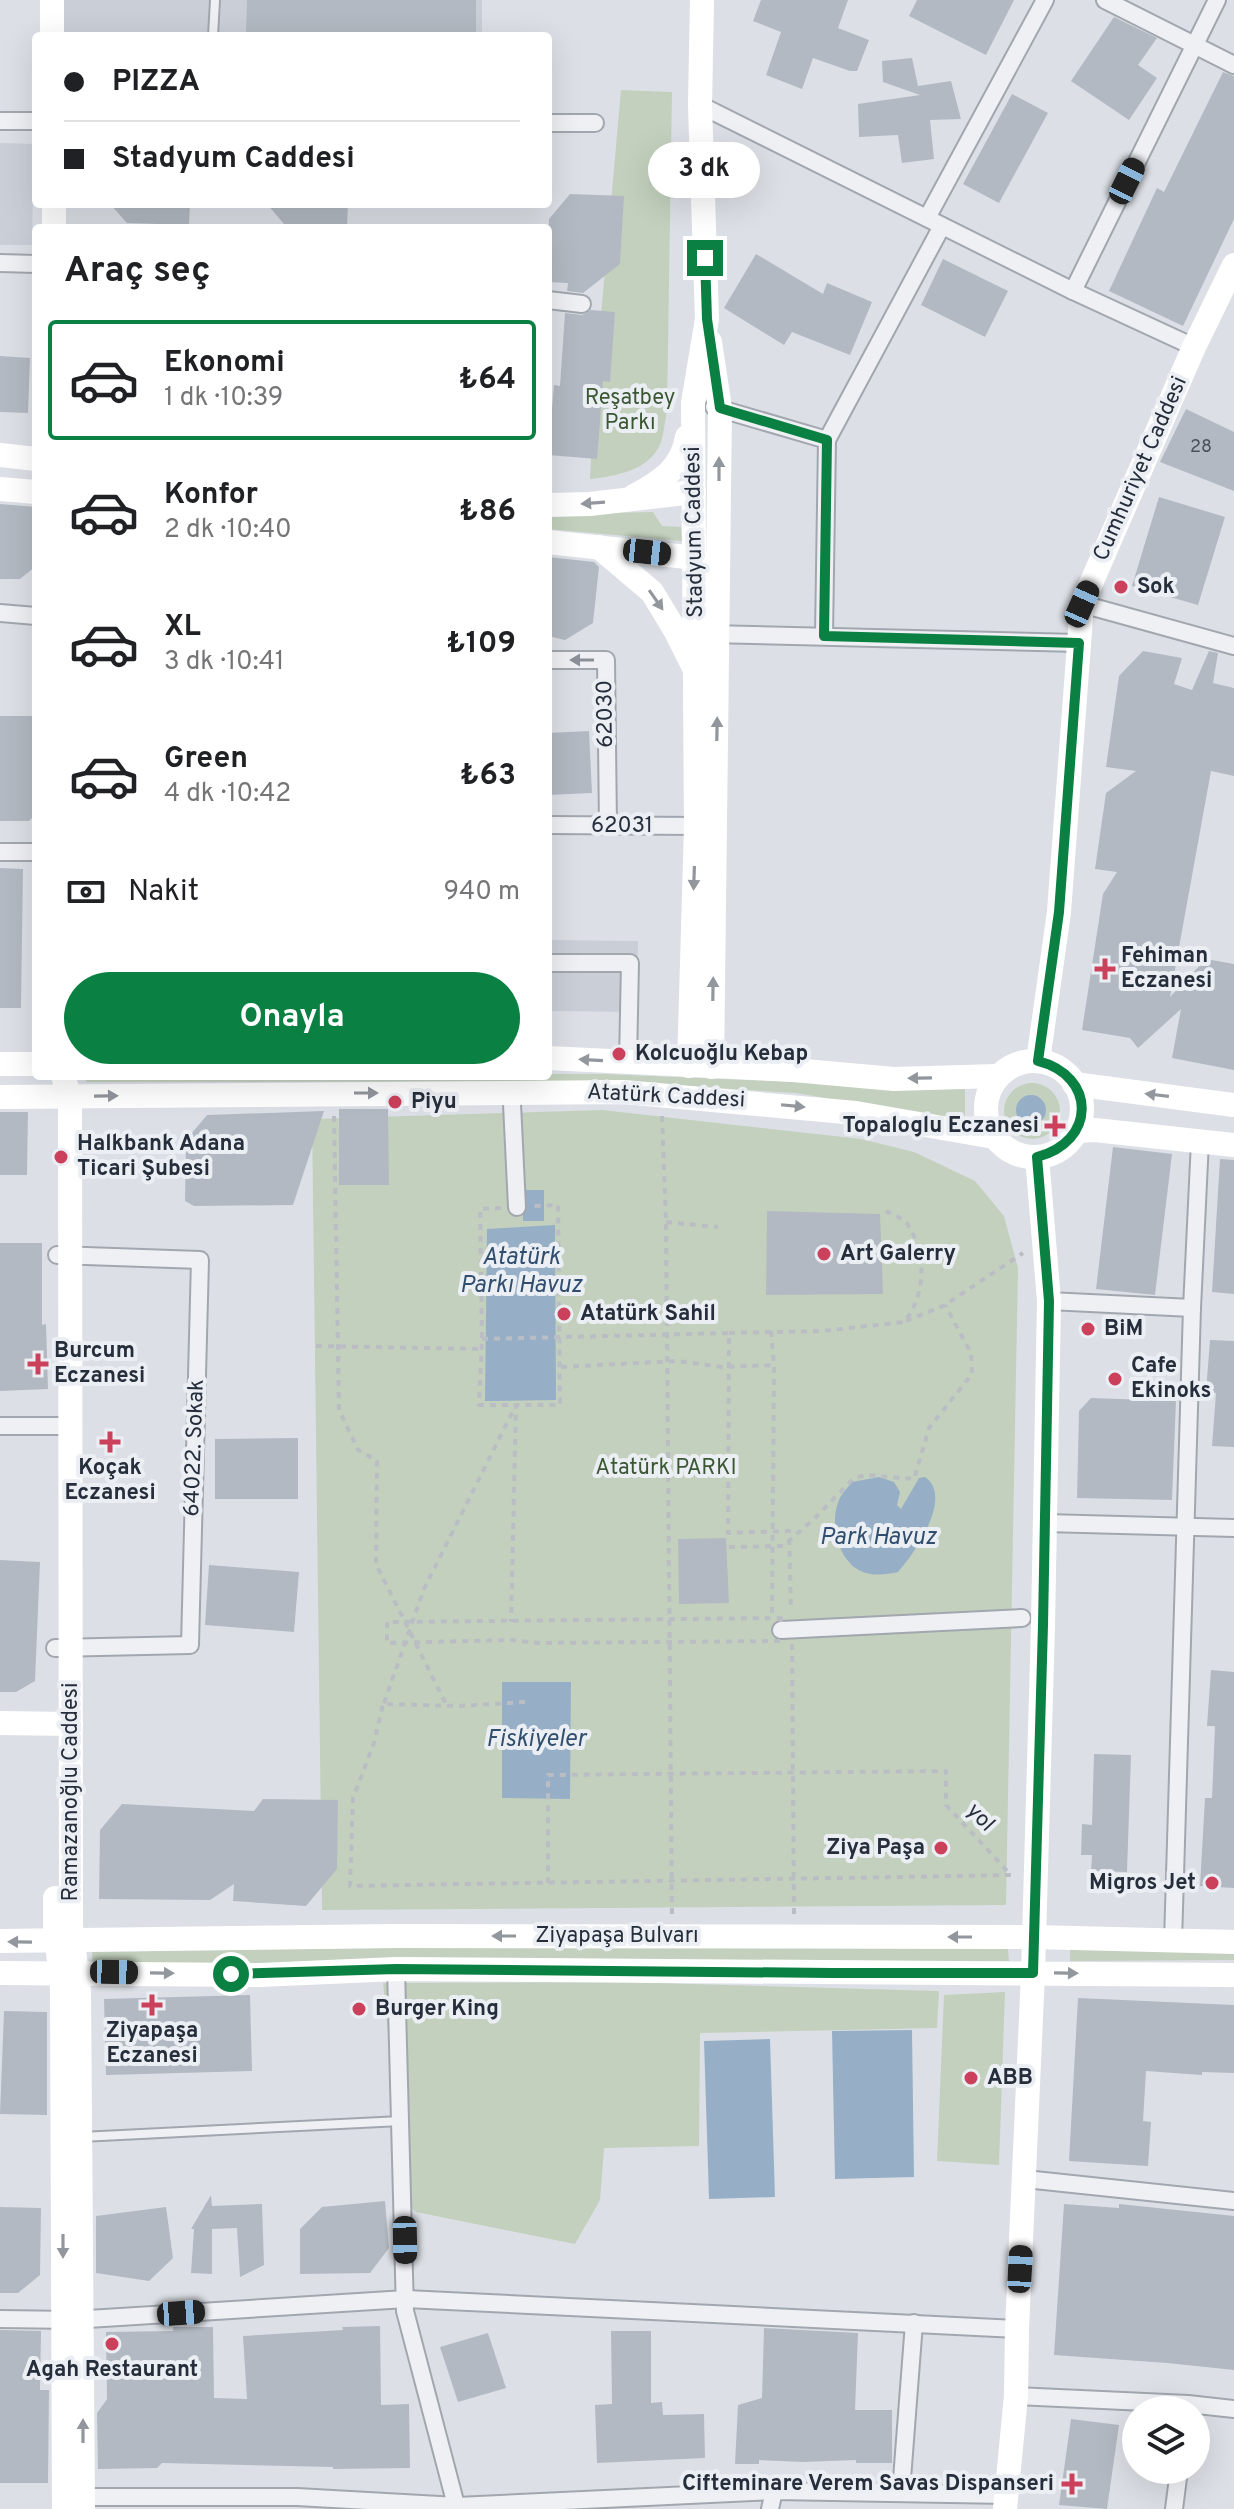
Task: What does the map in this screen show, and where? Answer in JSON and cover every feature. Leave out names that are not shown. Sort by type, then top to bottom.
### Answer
[{"type":"main road","points":[[52,0],[52,32]]},
{"type":"main road","name":"Stadyum Caddesi","points":[[701,1066],[696,671],[707,634],[696,558],[693,403],[707,319],[700,105],[702,0]]},
{"type":"main road","name":"Cumhuriyet Caddesi","points":[[1038,1061],[1059,912],[1082,604],[1194,347],[1234,265]]},
{"type":"main road","points":[[701,1066],[707,634],[720,408],[707,319]]},
{"type":"main road","points":[[626,500],[672,471],[685,451],[693,403]]},
{"type":"main road","points":[[0,455],[32,459]]},
{"type":"main road","points":[[0,489],[32,492]]},
{"type":"main road","points":[[552,505],[590,504],[694,492]]},
{"type":"main road","points":[[552,542],[696,558]]},
{"type":"main road","points":[[599,547],[652,592],[696,671]]},
{"type":"main road","name":"Atatürk Caddesi","points":[[552,1058],[793,1070],[894,1079],[998,1076]]},
{"type":"main road","points":[[1038,1061],[1065,1073],[1074,1084],[1081,1107],[1076,1131],[1067,1144],[1053,1153],[1037,1157],[1021,1156],[1006,1149],[994,1137],[987,1122],[985,1106],[989,1090],[998,1076],[1010,1067],[1038,1061]]},
{"type":"main road","points":[[0,1064],[32,1064]]},
{"type":"main road","points":[[1074,1084],[1234,1105]]},
{"type":"main road","name":"Atatürk Caddesi","points":[[0,1097],[62,1086],[624,1092],[856,1113],[994,1137]]},
{"type":"main road","name":"Ramazanoğlu Caddesi","points":[[62,1086],[63,1724],[74,2503]]},
{"type":"main road","points":[[1076,1131],[1095,1130],[1234,1145]]},
{"type":"main road","points":[[1006,2502],[1016,2396],[1025,2179],[1045,1523],[1049,1301],[1037,1157]]},
{"type":"main road","points":[[0,1723],[63,1724]]},
{"type":"main road","name":"Ziyapaşa Bulvarı","points":[[0,1941],[398,1936],[1034,1937],[1234,1942]]},
{"type":"main road","name":"Ziyapaşa Bulvarı","points":[[0,1973],[260,1975],[396,1969],[1234,1975]]},
{"type":"main road","name":"Ramazanoğlu Caddesi","points":[[68,1972],[79,1992],[80,2137],[72,2320]]},
{"type":"street","points":[[824,636],[827,440],[1045,0]]},
{"type":"street","points":[[1105,0],[1234,65]]},
{"type":"street","points":[[1073,291],[1217,0]]},
{"type":"street","points":[[700,105],[1073,291],[1194,347]]},
{"type":"street","points":[[0,121],[32,121]]},
{"type":"street","points":[[552,123],[595,123]]},
{"type":"street","points":[[0,263],[32,264]]},
{"type":"street","points":[[552,300],[582,304]]},
{"type":"street","points":[[693,403],[827,440]]},
{"type":"street","points":[[1082,604],[1234,646]]},
{"type":"street","points":[[0,613],[32,616]]},
{"type":"street","points":[[707,634],[1079,643]]},
{"type":"street","name":"62030","points":[[552,660],[606,660],[608,826]]},
{"type":"street","name":"62031","points":[[552,825],[696,826]]},
{"type":"street","points":[[0,852],[32,852]]},
{"type":"street","points":[[552,963],[630,963],[628,1062]]},
{"type":"street","points":[[512,1104],[517,1207]]},
{"type":"street","points":[[1173,1942],[1200,1141]]},
{"type":"street","name":"64022. Sokak","points":[[63,1255],[200,1260],[190,1645],[63,1648]]},
{"type":"street","points":[[1049,1301],[1192,1308]]},
{"type":"street","points":[[0,1426],[63,1426]]},
{"type":"street","points":[[1045,1523],[1234,1528]]},
{"type":"street","points":[[781,1626],[1022,1618]]},
{"type":"street","points":[[396,1969],[405,2311],[457,2508]]},
{"type":"street","points":[[1025,2179],[1234,2201]]},
{"type":"street","points":[[0,2319],[72,2320],[406,2299],[1017,2329]]},
{"type":"street","points":[[901,2492],[914,2323]]},
{"type":"street","points":[[1016,2396],[1122,2403]]},
{"type":"street","points":[[1210,2408],[1234,2409]]},
{"type":"street","points":[[1174,2509],[1177,2484]]},
{"type":"street","points":[[74,2503],[296,2503],[457,2508],[618,2503],[774,2491],[901,2492],[1006,2502]]},
{"type":"street","points":[[770,2509],[774,2491]]},
{"type":"lane","points":[[213,32],[215,0]]},
{"type":"lane","points":[[80,2137],[401,2121]]},
{"type":"path","points":[[334,1106],[339,1410],[358,1450],[377,1461],[376,1564],[447,1706]]},
{"type":"path","points":[[662,1111],[666,1222],[672,1925]]},
{"type":"path","points":[[480,1209],[482,1339],[479,1405],[560,1405],[558,1205]]},
{"type":"path","points":[[886,1211],[907,1222],[917,1245],[922,1282],[915,1309],[904,1322]]},
{"type":"path","points":[[666,1222],[718,1227]]},
{"type":"path","points":[[482,1339],[822,1331],[904,1322],[945,1305],[1028,1249]]},
{"type":"path","points":[[729,1547],[783,1546],[853,1479],[865,1475],[914,1479],[929,1428],[972,1374],[971,1353],[945,1305]]},
{"type":"path","points":[[771,1331],[774,1365],[771,1546],[793,1771],[794,1926]]},
{"type":"path","points":[[729,1333],[728,1533],[789,1531],[781,1641],[387,1643],[387,1622],[669,1619],[781,1626]]},
{"type":"path","points":[[316,1346],[481,1349]]},
{"type":"path","points":[[561,1367],[667,1362],[729,1367],[774,1365]]},
{"type":"path","points":[[511,1622],[516,1405]]},
{"type":"path","points":[[516,1405],[424,1589],[383,1704],[447,1706],[525,1702]]},
{"type":"path","name":"yol","points":[[383,1704],[374,1743],[353,1798],[350,1886],[548,1883],[671,1880],[1011,1875],[946,1805],[946,1771],[548,1775],[548,1883]]},
{"type":"shaded area","points":[[56,0],[482,0],[482,32],[54,32]]},
{"type":"shaded area","points":[[0,143],[32,144],[32,245],[0,245]]},
{"type":"shaded area","points":[[552,940],[638,941],[637,1012],[552,1011]]},
{"type":"green space","name":"Reşatbey Parkı","points":[[621,90],[672,92],[667,410],[661,442],[649,460],[621,474],[590,479],[594,394]]},
{"type":"green space","points":[[653,512],[662,526],[681,527],[682,541],[552,529],[552,514]]},
{"type":"green space","points":[[552,1074],[604,1074],[965,1089],[965,1122],[796,1093],[604,1081],[86,1082],[552,1080]]},
{"type":"green space","points":[[1032,1083],[1052,1091],[1060,1111],[1052,1131],[1032,1139],[1012,1131],[1004,1111],[1012,1091]]},
{"type":"green space","name":"Atatürk PARKI","points":[[602,1110],[861,1139],[914,1152],[975,1181],[1004,1216],[1018,1268],[1006,1905],[322,1910],[312,1119]]},
{"type":"green space","points":[[535,1946],[1008,1949],[1009,1961],[93,1965],[92,1952]]},
{"type":"green space","points":[[1234,1948],[1234,1960],[1070,1961],[1070,1949]]},
{"type":"green space","points":[[617,1982],[939,1991],[937,2028],[700,2033],[699,2146],[604,2148],[600,2200],[575,2244],[416,2212],[405,2201],[383,1983]]},
{"type":"green space","name":"ABB","points":[[1005,1992],[999,2165],[937,2161],[944,1995]]},
{"type":"water","points":[[1031,1095],[1042,1099],[1046,1110],[1042,1121],[1031,1125],[1020,1121],[1016,1110],[1020,1099]]},
{"type":"water","name":"Atatürk Parkı Havuz","points":[[523,1190],[544,1190],[544,1221],[523,1221]]},
{"type":"water","name":"Atatürk Parkı Havuz","points":[[555,1225],[556,1400],[485,1401],[487,1229]]},
{"type":"water","name":"Park Havuz","points":[[879,1477],[894,1482],[900,1492],[897,1505],[901,1509],[919,1478],[925,1477],[933,1486],[935,1498],[928,1525],[905,1564],[898,1572],[878,1575],[857,1569],[849,1562],[839,1544],[835,1523],[839,1500],[852,1482]]},
{"type":"water","name":"Fiskiyeler","points":[[502,1682],[571,1682],[570,1799],[502,1798]]},
{"type":"water","points":[[912,2030],[914,2177],[835,2179],[832,2031]]},
{"type":"water","points":[[770,2039],[775,2197],[709,2199],[704,2041]]},
{"type":"building","points":[[247,0],[476,0],[476,32],[246,32]]},
{"type":"building","points":[[761,0],[848,0],[838,28],[869,40],[857,71],[813,58],[802,89],[766,75],[781,32],[753,21]]},
{"type":"building","points":[[917,0],[1014,0],[986,55],[909,16]]},
{"type":"building","points":[[1114,17],[1157,38],[1138,65],[1157,78],[1129,120],[1071,81]]},
{"type":"building","points":[[912,58],[918,86],[951,81],[961,119],[930,120],[934,159],[902,163],[898,135],[859,137],[858,104],[920,95],[883,82],[882,61]]},
{"type":"building","points":[[1223,72],[1234,76],[1234,219],[1183,326],[1109,291],[1157,188],[1164,192]]},
{"type":"building","points":[[1012,94],[1048,113],[999,203],[963,184]]},
{"type":"building","points":[[570,194],[624,196],[620,264],[583,293],[567,291],[568,283],[552,282],[552,224],[549,224],[549,219]]},
{"type":"building","points":[[114,208],[190,208],[189,224],[127,223]]},
{"type":"building","points":[[270,208],[348,208],[347,224],[284,224]]},
{"type":"building","points":[[756,254],[823,294],[827,283],[872,302],[850,355],[792,332],[784,345],[724,308]]},
{"type":"building","points":[[943,259],[1008,291],[985,337],[921,305]]},
{"type":"building","points":[[591,310],[615,312],[610,382],[603,381],[597,459],[552,455],[554,385],[560,386],[565,313],[582,315]]},
{"type":"building","points":[[0,356],[30,358],[28,413],[0,412]]},
{"type":"building","points":[[1186,409],[1234,432],[1234,491],[1160,462]]},
{"type":"building","points":[[1159,497],[1225,517],[1198,605],[1132,586]]},
{"type":"building","points":[[0,504],[32,507],[32,569],[20,579],[0,579]]},
{"type":"building","points":[[552,557],[594,562],[599,567],[593,623],[565,640],[552,637]]},
{"type":"building","points":[[1143,651],[1182,658],[1174,684],[1192,690],[1209,651],[1218,653],[1213,683],[1234,688],[1234,776],[1211,771],[1170,997],[1206,959],[1234,964],[1234,1070],[1172,1058],[1181,1009],[1138,1048],[1130,1038],[1082,1030],[1103,894],[1117,872],[1095,869],[1106,793],[1136,771],[1106,767],[1119,676]]},
{"type":"building","points":[[0,716],[32,716],[32,818],[29,821],[0,821]]},
{"type":"building","points":[[589,731],[592,793],[552,795],[552,733]]},
{"type":"building","points":[[0,868],[23,869],[21,1008],[0,1008]]},
{"type":"building","points":[[339,1109],[388,1109],[389,1185],[339,1185]]},
{"type":"building","points":[[324,1111],[293,1205],[194,1206],[185,1201],[186,1140],[207,1115]]},
{"type":"building","points":[[0,1112],[28,1112],[27,1175],[0,1175]]},
{"type":"building","points":[[1113,1147],[1172,1154],[1155,1295],[1096,1289]]},
{"type":"building","points":[[1220,1159],[1234,1160],[1234,1294],[1212,1292]]},
{"type":"building","name":"Art Galerry","points":[[767,1211],[880,1214],[883,1294],[766,1295]]},
{"type":"building","points":[[0,1243],[42,1243],[42,1325],[46,1324],[48,1389],[0,1391]]},
{"type":"building","points":[[1210,1340],[1234,1341],[1234,1447],[1212,1446],[1216,1393],[1206,1392]]},
{"type":"building","points":[[1091,1398],[1176,1401],[1172,1500],[1077,1498],[1079,1411]]},
{"type":"building","points":[[298,1438],[298,1499],[215,1499],[215,1439]]},
{"type":"building","points":[[726,1538],[729,1603],[679,1604],[678,1539]]},
{"type":"building","points":[[0,1560],[40,1562],[35,1681],[16,1692],[0,1692]]},
{"type":"building","points":[[209,1565],[299,1572],[294,1632],[205,1625]]},
{"type":"building","points":[[1211,1670],[1234,1672],[1234,1888],[1200,1886],[1205,1798],[1212,1798],[1215,1726],[1207,1726]]},
{"type":"building","points":[[1094,1754],[1131,1755],[1127,1872],[1091,1871],[1092,1855],[1081,1855],[1082,1824],[1092,1825]]},
{"type":"building","points":[[263,1799],[338,1800],[337,1869],[306,1906],[233,1901],[234,1884],[210,1900],[99,1899],[100,1830],[122,1804],[254,1811]]},
{"type":"building","points":[[250,1995],[252,2071],[106,2075],[104,1999]]},
{"type":"building","points":[[1078,1998],[1234,2005],[1234,2073],[1202,2072],[1202,2075],[1146,2071],[1143,2121],[1151,2122],[1148,2166],[1069,2161]]},
{"type":"building","points":[[4,2011],[47,2012],[47,2115],[0,2114]]},
{"type":"building","points":[[211,2195],[212,2206],[262,2204],[264,2265],[240,2277],[237,2228],[212,2229],[212,2274],[191,2273],[194,2229],[191,2229]]},
{"type":"building","points":[[385,2201],[389,2248],[370,2273],[300,2274],[300,2229],[322,2207]]},
{"type":"building","points":[[1064,2204],[1119,2208],[1119,2204],[1234,2216],[1234,2370],[1054,2355]]},
{"type":"building","points":[[0,2207],[41,2208],[40,2275],[18,2293],[0,2293]]},
{"type":"building","points":[[166,2207],[173,2258],[149,2281],[96,2273],[96,2216]]},
{"type":"building","points":[[380,2326],[381,2405],[409,2404],[410,2468],[333,2469],[162,2463],[157,2468],[98,2469],[97,2413],[107,2399],[106,2332],[213,2327],[214,2398],[247,2399],[243,2336]]},
{"type":"building","points":[[764,2328],[858,2333],[855,2410],[892,2410],[892,2463],[759,2460],[759,2464],[735,2464],[738,2405],[762,2398]]},
{"type":"building","points":[[0,2330],[41,2331],[40,2390],[49,2390],[48,2483],[0,2483]]},
{"type":"building","points":[[611,2331],[651,2331],[651,2403],[662,2402],[663,2415],[704,2414],[705,2458],[597,2463],[595,2405],[612,2404]]},
{"type":"building","points":[[488,2333],[506,2388],[458,2402],[440,2347]]},
{"type":"building","points":[[1071,2419],[1119,2425],[1107,2509],[1059,2505]]},
{"type":"place","name":"Sok","points":[[1121,587]]},
{"type":"place","name":"Fehiman Eczanesi","points":[[1105,969]]},
{"type":"place","name":"Kolcuoğlu Kebap","points":[[619,1054]]},
{"type":"place","name":"Piyu","points":[[395,1102]]},
{"type":"place","name":"Topaloglu Eczanesi","points":[[1055,1126]]},
{"type":"place","name":"Halkbank Adana Ticari Şubesi","points":[[61,1157]]},
{"type":"place","name":"Art Galerry","points":[[824,1254]]},
{"type":"place","name":"Atatürk Sahil","points":[[564,1314]]},
{"type":"place","name":"BiM","points":[[1088,1329]]},
{"type":"place","name":"Burcum Eczanesi","points":[[38,1364]]},
{"type":"place","name":"Cafe Ekinoks","points":[[1115,1379]]},
{"type":"place","name":"Koçak Eczanesi","points":[[110,1442]]},
{"type":"place","name":"Ziya Paşa","points":[[941,1848]]},
{"type":"place","name":"Migros Jet","points":[[1212,1883]]},
{"type":"place","name":"Ziyapaşa Eczanesi","points":[[152,2005]]},
{"type":"place","name":"Burger King","points":[[359,2009]]},
{"type":"place","name":"ABB","points":[[971,2078]]},
{"type":"place","name":"Agah Restaurant","points":[[112,2344]]},
{"type":"place","name":"Cifteminare Verem Savas Dispanseri","points":[[1072,2484]]},
{"type":"route","points":[[231,1974],[396,1969],[1033,1973],[1049,1301],[1037,1157],[1053,1153],[1067,1144],[1076,1131],[1081,1107],[1080,1095],[1065,1073],[1038,1061],[1059,912],[1079,643],[824,636],[827,440],[720,408],[707,319],[705,258]]}]
